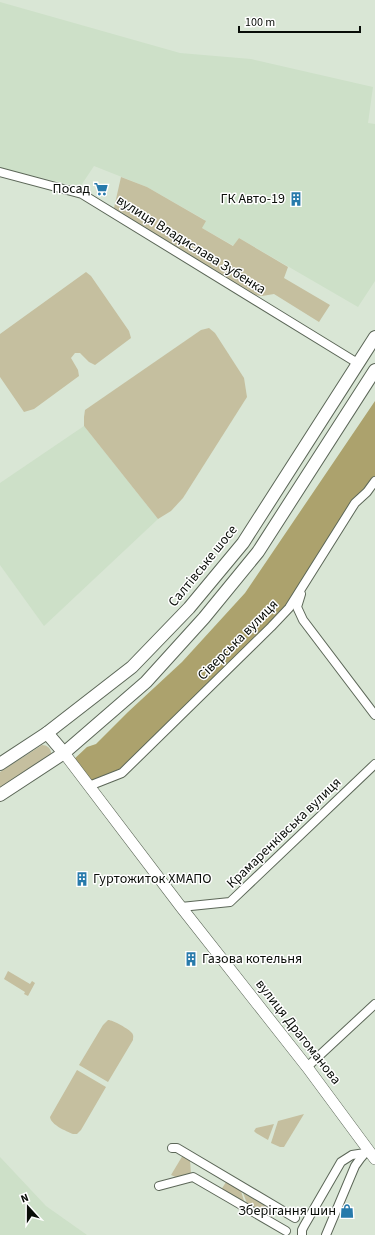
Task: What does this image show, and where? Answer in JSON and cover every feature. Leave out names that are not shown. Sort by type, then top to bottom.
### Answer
[{"type":"main road","name":"Салтівське шосе","points":[[0,764],[48,733],[132,667],[189,608],[243,543],[375,337]]},
{"type":"main road","points":[[0,795],[64,753],[146,682],[204,618],[258,552],[375,372],[358,364]]},
{"type":"main road","points":[[48,733],[64,753]]},
{"type":"street","name":"вулиця Владислава Зубенка","points":[[0,172],[82,194],[358,364]]},
{"type":"street","name":"Сіверська вулиця","points":[[89,786],[122,773],[289,608],[355,503],[367,492],[375,481]]},
{"type":"street","points":[[303,586],[297,607],[303,620],[375,715]]},
{"type":"street","name":"вулиця Драгоманова","points":[[64,753],[181,907],[307,1066],[369,1154]]},
{"type":"street","name":"Крамаренківська вулиця","points":[[181,907],[230,902],[375,764]]},
{"type":"street","points":[[307,1066],[375,1004]]},
{"type":"street","points":[[172,1148],[177,1148],[295,1218]]},
{"type":"street","points":[[302,1235],[304,1226],[341,1162],[352,1155],[369,1154]]},
{"type":"street","points":[[326,1235],[354,1170],[360,1159],[369,1154]]},
{"type":"street","points":[[159,1186],[193,1177],[286,1232]]},
{"type":"shaded area","points":[[0,2],[180,53],[251,59],[373,87],[368,123],[375,124],[375,281],[358,307],[239,238],[234,246],[202,228],[205,220],[147,187],[94,166],[80,187],[0,168]]},
{"type":"shaded area","points":[[121,177],[147,187],[206,221],[202,228],[233,246],[239,238],[288,267],[284,278],[330,305],[319,322],[274,294],[262,296],[254,295],[116,211],[114,208]]},
{"type":"shaded area","points":[[86,272],[91,276],[129,331],[131,338],[95,365],[89,362],[80,353],[75,353],[71,358],[78,370],[79,376],[34,409],[24,412],[0,377],[0,334]]},
{"type":"shaded area","points":[[209,328],[215,333],[244,378],[247,397],[183,498],[171,511],[158,519],[84,426],[85,410],[201,330]]},
{"type":"shaded area","points":[[375,401],[375,481],[289,608],[122,773],[89,786],[71,762],[87,747],[96,744],[182,662],[245,593]]},
{"type":"shaded area","points":[[84,426],[158,519],[44,626],[0,565],[0,483]]},
{"type":"shaded area","points":[[42,745],[49,748],[51,755],[0,788],[0,772]]},
{"type":"shaded area","points":[[8,971],[30,984],[32,981],[35,983],[28,996],[24,994],[25,992],[4,979]]},
{"type":"shaded area","points":[[108,1020],[113,1021],[130,1031],[133,1036],[133,1040],[108,1082],[79,1065],[103,1025]]},
{"type":"shaded area","points":[[77,1070],[106,1087],[81,1130],[77,1134],[73,1134],[53,1123],[50,1117]]},
{"type":"shaded area","points":[[304,1114],[284,1147],[271,1143],[278,1121]]},
{"type":"shaded area","points":[[274,1124],[268,1140],[254,1131],[256,1128]]},
{"type":"shaded area","points":[[183,1155],[190,1160],[191,1174],[178,1178],[171,1175]]},
{"type":"shaded area","points":[[0,1157],[46,1206],[87,1235],[0,1235]]},
{"type":"shaded area","points":[[226,1182],[241,1191],[245,1204],[221,1190]]},
{"type":"shaded area","points":[[243,1193],[273,1210],[274,1213],[272,1217],[269,1218],[248,1206]]},
{"type":"place","name":"Посад","points":[[101,189]]},
{"type":"place","name":"ГК Авто-19","points":[[296,199]]},
{"type":"place","name":"Гуртожиток ХМАПО","points":[[82,879]]},
{"type":"place","name":"Газова котельня","points":[[191,959]]},
{"type":"place","name":"Зберігання шин","points":[[347,1211]]}]
